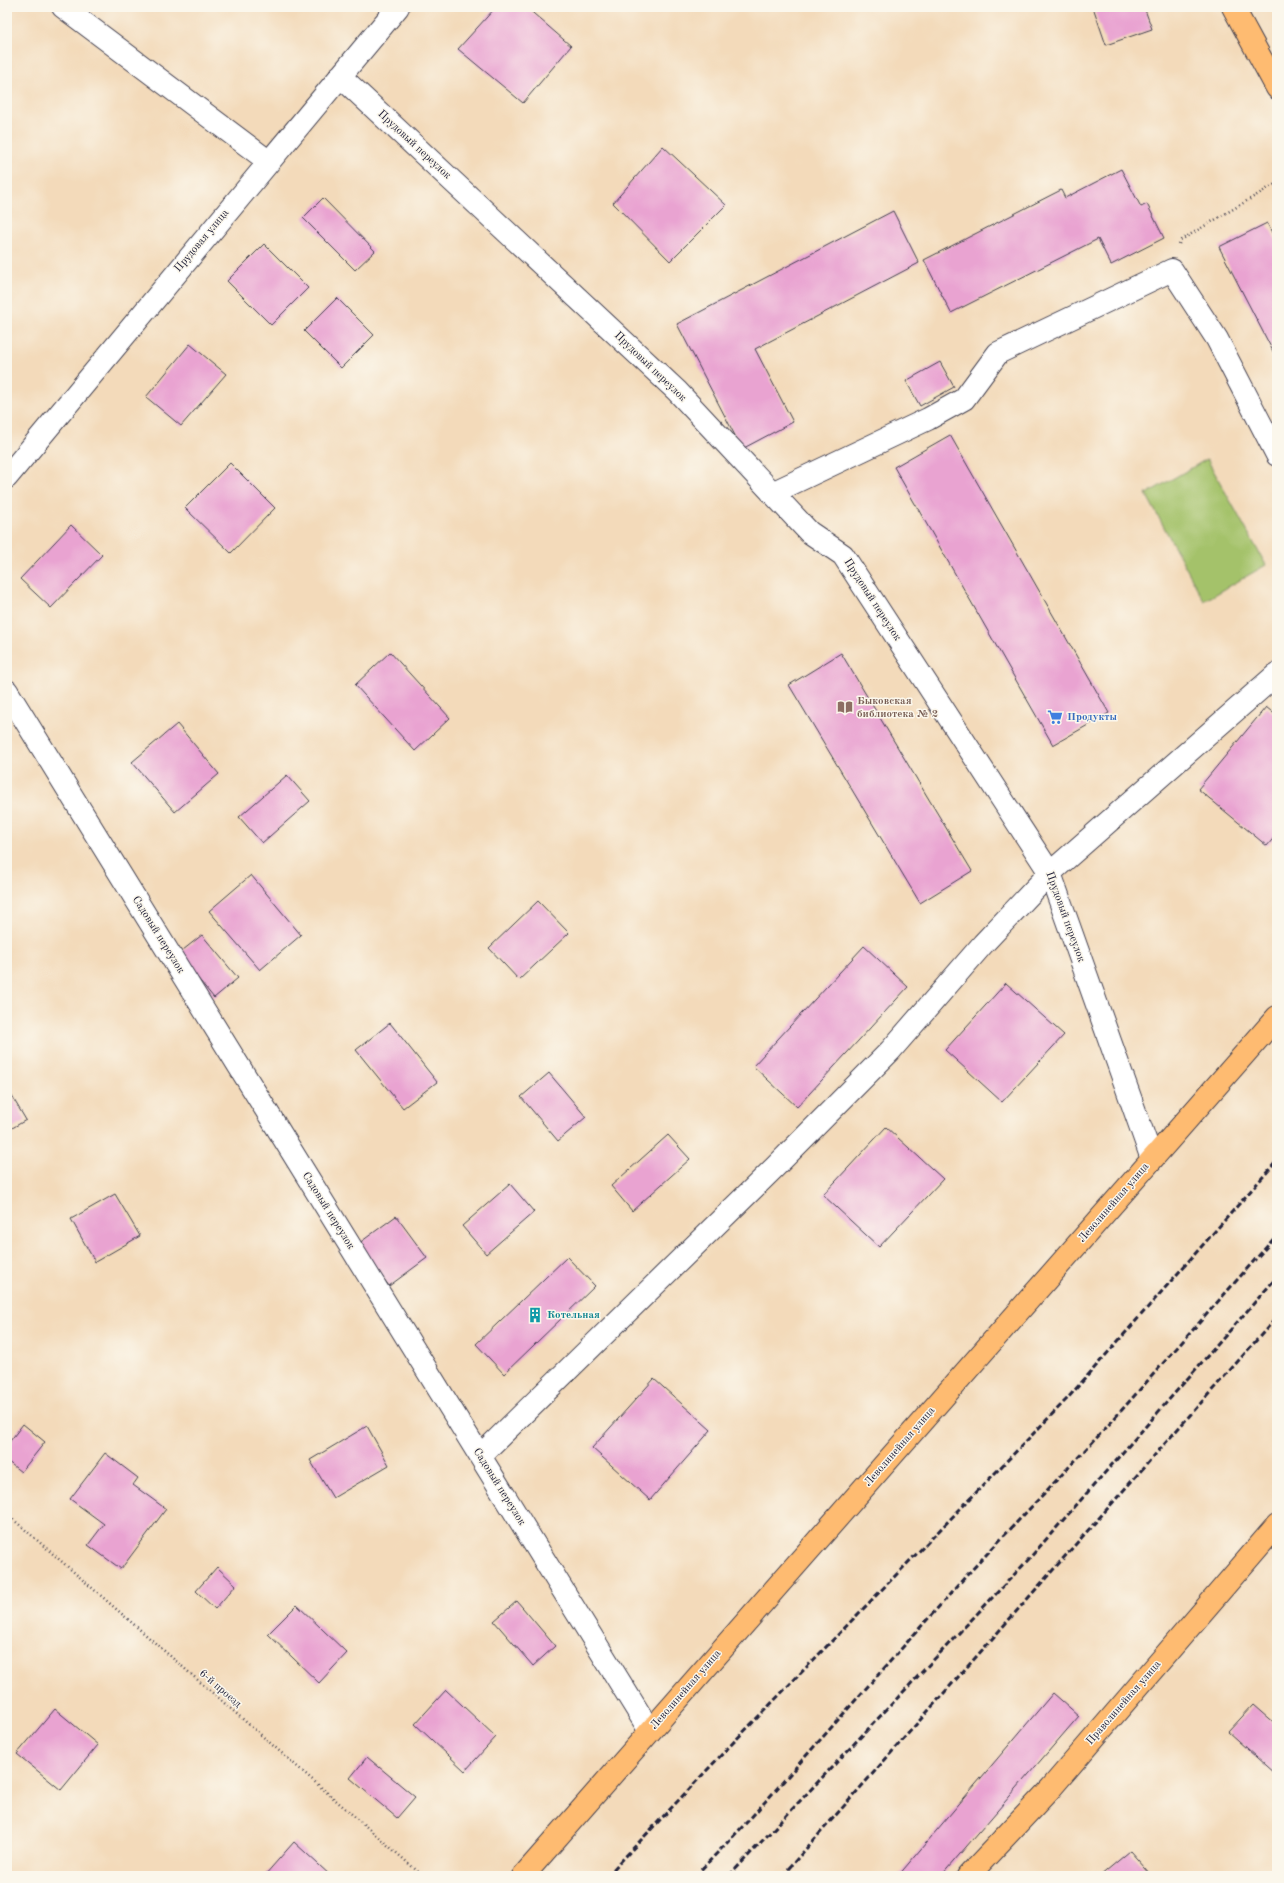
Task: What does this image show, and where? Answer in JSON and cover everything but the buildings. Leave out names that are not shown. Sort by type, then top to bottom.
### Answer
[{"type":"main road","points":[[1233,7],[1277,88]]},
{"type":"main road","name":"Леволинейная улица","points":[[523,1876],[1277,1017]]},
{"type":"main road","name":"Праволинейная улица","points":[[968,1876],[1051,1788],[1277,1525]]},
{"type":"street","points":[[63,7],[268,161]]},
{"type":"street","name":"Прудовая улица","points":[[7,477],[268,161],[398,7]]},
{"type":"street","name":"Прудовый переулок","points":[[340,76],[677,391],[809,532],[843,555],[1050,873],[1152,1159]]},
{"type":"street","points":[[772,492],[928,419],[964,399],[998,353],[1172,270],[1217,339],[1277,455]]},
{"type":"street","points":[[480,1456],[775,1167],[890,1051],[983,944],[1050,873],[1277,674]]},
{"type":"street","name":"Садовый переулок","points":[[7,691],[650,1731]]},
{"type":"path","points":[[1178,246],[1181,240],[1277,182]]},
{"type":"path","name":"6-й проезд","points":[[7,1514],[423,1876]]},
{"type":"green space","points":[[1207,459],[1266,565],[1204,601],[1146,494]]},
{"type":"railway","points":[[607,1876],[726,1750],[1066,1400],[1277,1161]]},
{"type":"railway","points":[[695,1876],[748,1821],[967,1575],[1104,1430],[1277,1235]]},
{"type":"railway","points":[[729,1876],[1028,1560],[1277,1277]]},
{"type":"railway","points":[[782,1876],[1277,1317]]},
{"type":"place","name":"Быковская библиотека № 2","points":[[845,707]]},
{"type":"place","name":"Продукты","points":[[1055,717]]},
{"type":"place","name":"Котельная","points":[[535,1315]]}]
